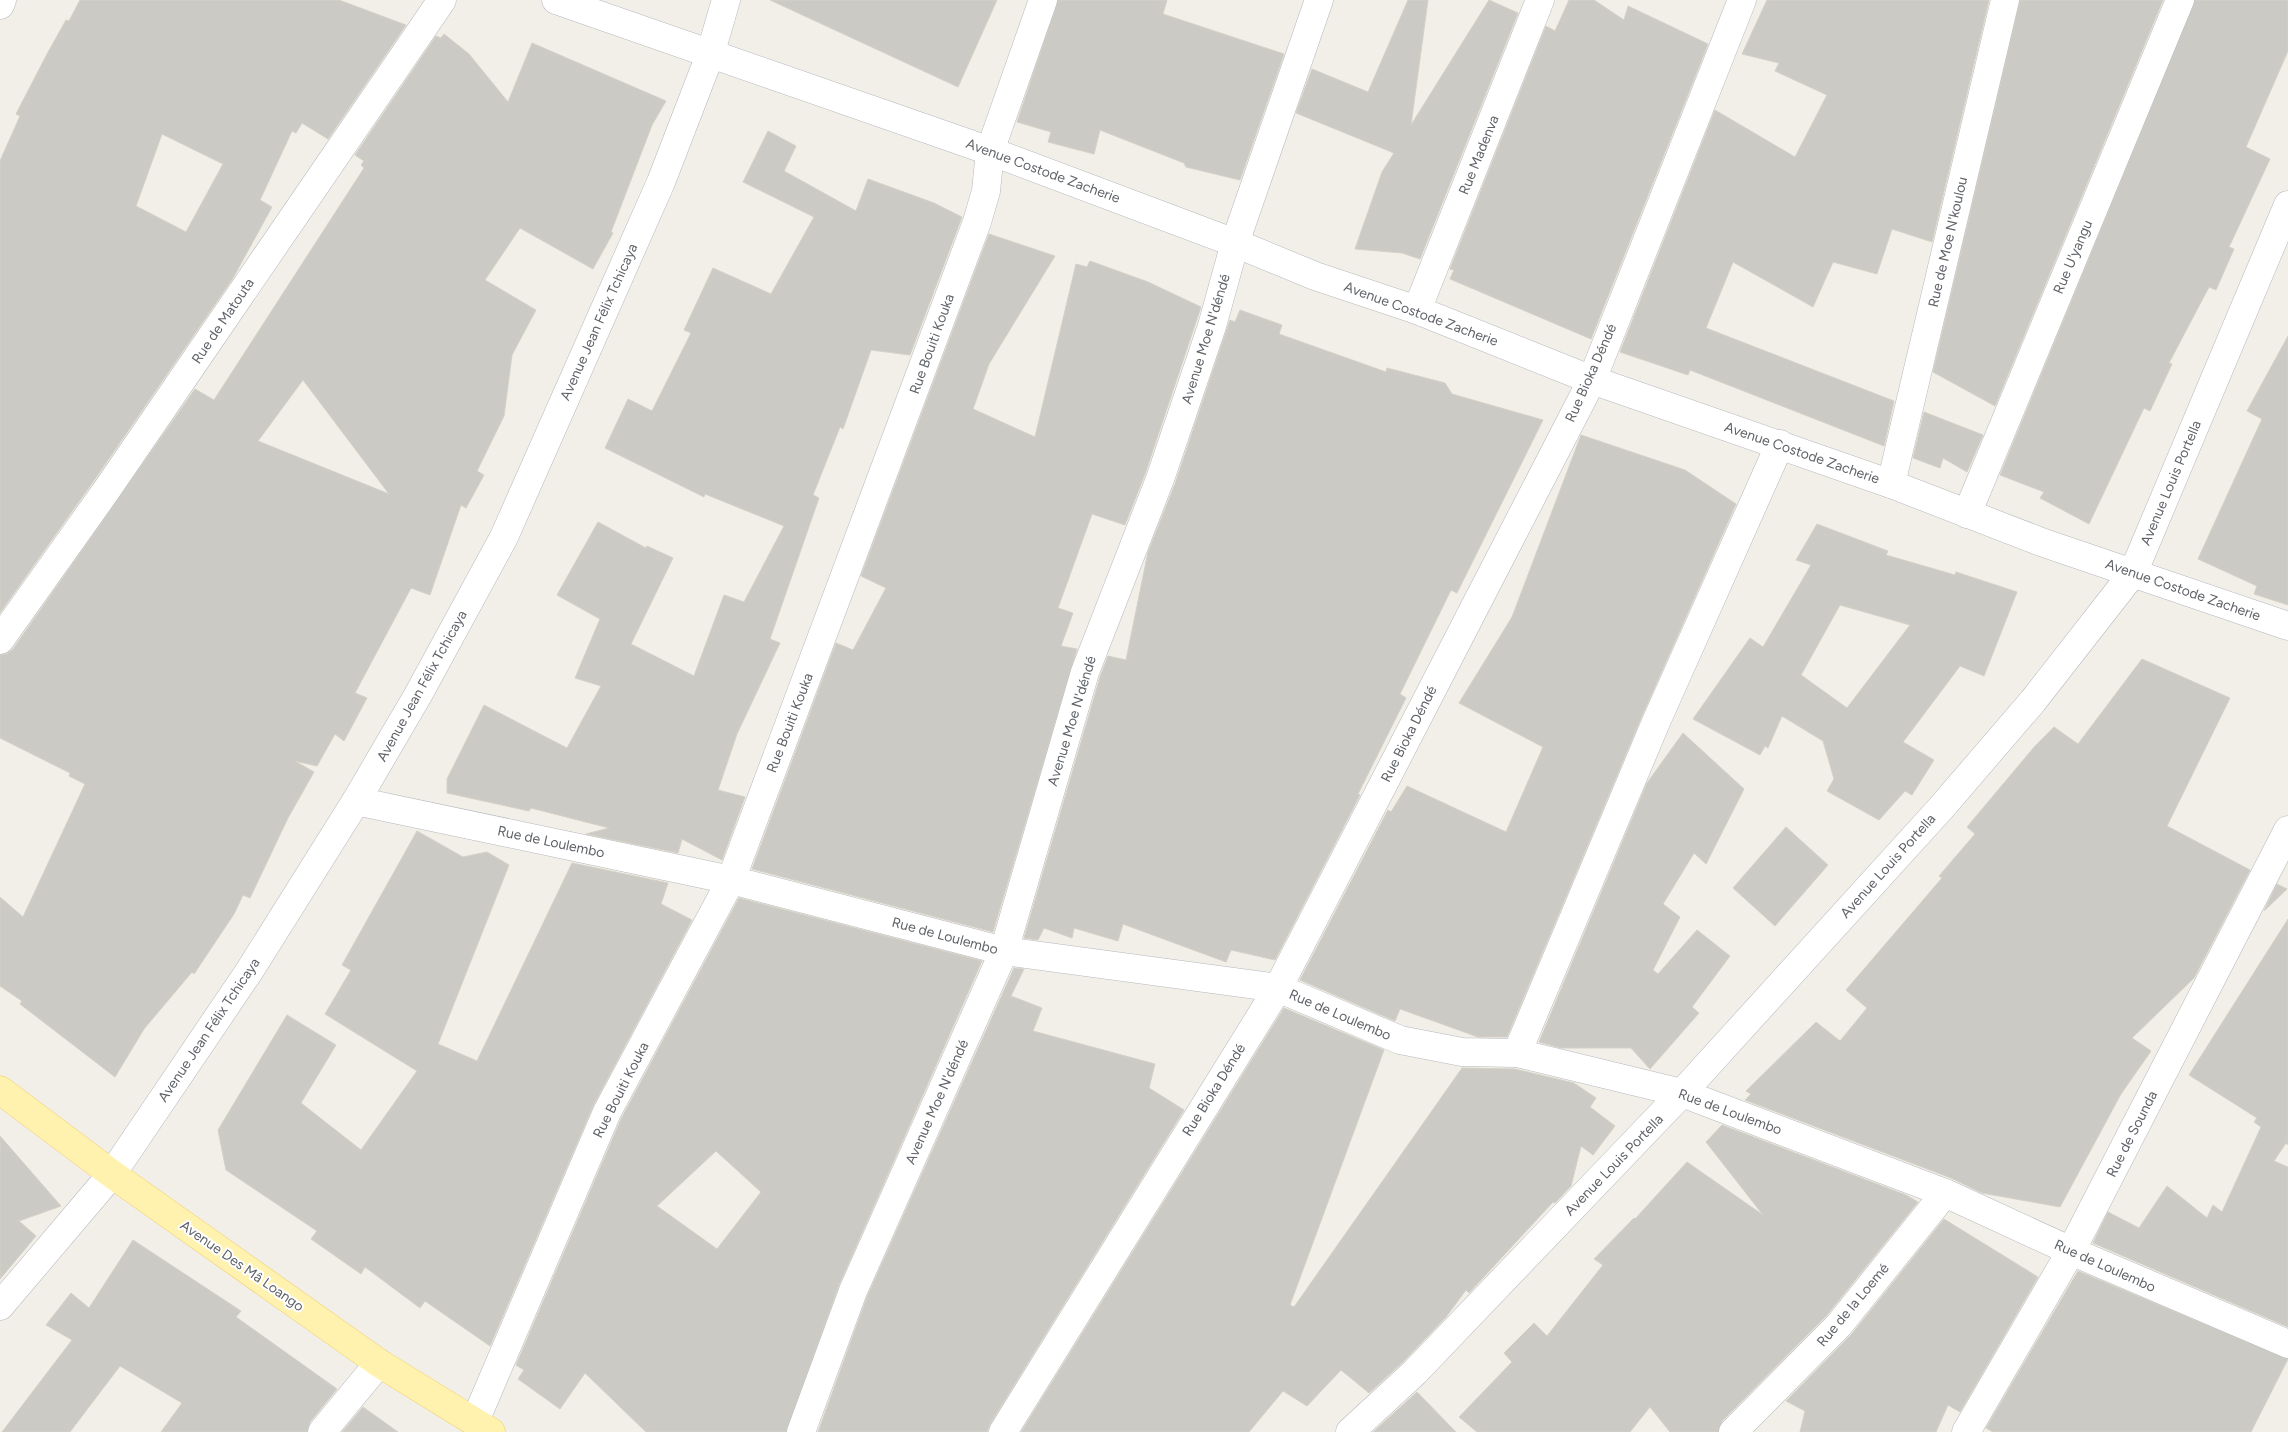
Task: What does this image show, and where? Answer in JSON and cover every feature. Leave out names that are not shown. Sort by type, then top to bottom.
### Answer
[{"type":"main road","name":"Avenue Des Mâ Loango","points":[[0,1090],[112,1174],[379,1363],[483,1427]]},
{"type":"street","points":[[0,5],[2,0]]},
{"type":"street","name":"Rue de Matouta","points":[[0,640],[119,472],[442,0]]},
{"type":"street","name":"Avenue Costode Zacherie","points":[[556,0],[990,151],[1235,243],[1315,276],[1417,310],[1592,380],[1780,444],[1967,514],[2288,626]]},
{"type":"street","name":"Avenue Jean Félix Tchicaya","points":[[0,1306],[112,1174],[250,970],[356,801],[418,695],[504,538],[661,182],[710,55],[726,0]]},
{"type":"street","name":"Rue Bouiti Kouka","points":[[483,1427],[607,1112],[731,880],[977,222],[986,192],[990,151],[1043,0]]},
{"type":"street","name":"Avenue Moe N'déndé","points":[[801,1432],[853,1291],[1004,951],[1085,672],[1160,479],[1212,326],[1235,243],[1319,0]]},
{"type":"street","name":"Rue Madenva","points":[[1417,310],[1540,0]]},
{"type":"street","name":"Rue Bioka Déndé","points":[[1003,1432],[1278,988],[1592,380],[1742,0]]},
{"type":"street","name":"Rue de Moe N'koulou","points":[[1891,484],[2005,0]]},
{"type":"street","name":"Rue U'yangu","points":[[1967,514],[2180,0]]},
{"type":"street","name":"Avenue Louis Portella","points":[[1350,1432],[1416,1372],[1682,1093],[1941,808],[2032,701],[2133,573],[2288,205]]},
{"type":"street","points":[[1517,1053],[1656,722],[1780,444]]},
{"type":"street","name":"Rue de Loulembo","points":[[356,801],[731,880],[1004,951],[1278,988],[1400,1040],[1462,1052],[1517,1053],[1682,1093],[1945,1193],[2071,1252],[2288,1344]]},
{"type":"street","name":"Rue de Sounda","points":[[1966,1432],[2071,1252],[2288,830]]},
{"type":"street","name":"Rue de la Loemé","points":[[1733,1432],[1839,1325],[1945,1193]]},
{"type":"street","points":[[322,1432],[379,1363]]},
{"type":"building","points":[[80,0],[339,0],[406,25],[328,139],[302,123],[296,133],[292,131],[260,200],[272,207],[233,278],[0,613],[0,161],[20,116],[16,114],[66,20],[69,21]],"holes":[[[162,134],[223,164],[186,232],[136,206]]]},
{"type":"building","points":[[770,0],[997,0],[958,87]]},
{"type":"building","points":[[1058,0],[1167,0],[1163,14],[1284,54],[1240,180],[1186,167],[1184,163],[1100,130],[1094,154],[1048,142],[1051,132],[1017,122]]},
{"type":"building","points":[[1408,0],[1428,0],[1411,125],[1489,0],[1518,13],[1420,259],[1402,253],[1355,249],[1382,172],[1394,153],[1296,113],[1312,69],[1368,92]]},
{"type":"building","points":[[1569,0],[1594,0],[1624,20],[1628,6],[1708,44],[1591,339],[1450,279],[1454,270],[1450,269],[1546,26],[1555,31]]},
{"type":"building","points":[[1767,0],[1989,0],[1932,242],[1892,229],[1877,274],[1833,262],[1813,307],[1733,262],[1706,328],[1894,401],[1884,446],[1690,370],[1688,375],[1620,352],[1715,110],[1795,157],[1827,95],[1775,71],[1779,63],[1742,54]]},
{"type":"building","points":[[2020,0],[2163,0],[1995,406],[1933,372]]},
{"type":"building","points":[[2195,0],[2288,0],[2288,51],[2246,147],[2270,159],[2229,247],[2234,249],[2216,290],[2209,287],[2169,363],[2172,364],[2150,411],[2144,408],[2089,524],[2040,498],[2044,492],[2000,475]]},
{"type":"building","points":[[444,34],[469,54],[508,102],[532,43],[666,101],[652,125],[611,232],[613,233],[593,269],[520,228],[485,280],[536,310],[512,355],[504,416],[477,471],[484,475],[466,508],[461,505],[430,595],[411,588],[355,693],[367,698],[344,741],[335,734],[317,766],[295,761],[314,772],[288,818],[250,898],[243,895],[234,914],[194,974],[192,972],[144,1029],[115,1077],[20,1004],[22,1001],[0,986],[0,897],[23,917],[85,784],[69,776],[70,773],[0,738],[0,655],[7,654],[13,649],[195,389],[214,400],[364,168],[361,165],[364,161],[355,155],[436,36],[441,38]],"holes":[[[303,380],[389,494],[258,441]]]},
{"type":"building","points":[[768,131],[796,146],[784,171],[856,211],[868,179],[934,203],[962,217],[910,355],[871,350],[843,429],[840,427],[813,495],[819,498],[770,639],[780,643],[737,734],[718,790],[745,797],[722,860],[682,839],[678,853],[586,834],[609,828],[531,808],[529,811],[447,793],[447,779],[484,705],[567,748],[601,686],[575,678],[600,619],[557,595],[598,522],[646,548],[647,546],[673,558],[631,644],[694,676],[724,595],[744,602],[784,526],[705,494],[704,497],[605,448],[628,399],[652,411],[691,333],[684,330],[713,268],[771,294],[814,217],[743,182]]},
{"type":"building","points":[[989,234],[1055,256],[989,364],[973,409],[1035,437],[1076,264],[1087,267],[1090,261],[1148,282],[1201,307],[1145,474],[1125,525],[1092,514],[1058,608],[1073,613],[1061,646],[1077,649],[993,932],[752,869],[836,643],[853,650],[886,588],[861,576]]},
{"type":"building","points":[[1240,310],[1282,325],[1279,334],[1386,372],[1387,368],[1445,383],[1452,394],[1543,420],[1457,593],[1451,590],[1400,694],[1406,698],[1358,794],[1360,795],[1275,960],[1231,950],[1226,962],[1123,924],[1118,941],[1074,928],[1072,938],[1044,928],[1038,940],[1024,938],[1100,677],[1108,656],[1126,660],[1148,552],[1175,484],[1230,320],[1235,322]]},
{"type":"building","points":[[2288,336],[2288,605],[2254,594],[2257,586],[2198,559],[2262,419],[2247,411]]},
{"type":"building","points":[[1924,412],[1983,435],[1967,472],[1943,458],[1940,468],[1913,458]]},
{"type":"building","points":[[1581,435],[1685,470],[1736,504],[1642,716],[1507,1037],[1478,1037],[1400,1009],[1395,1021],[1300,980],[1388,810],[1391,812],[1407,786],[1506,832],[1543,747],[1459,703],[1512,617]]},
{"type":"building","points":[[1817,524],[1888,551],[1886,555],[1955,575],[1956,572],[2017,592],[1984,676],[1960,666],[1903,742],[1934,760],[1912,795],[1905,791],[1879,820],[1827,791],[1834,779],[1823,741],[1782,716],[1768,748],[1765,746],[1760,755],[1693,719],[1750,638],[1763,647],[1811,565],[1796,560]],"holes":[[[1840,605],[1910,625],[1847,708],[1801,675]]]},
{"type":"building","points":[[2142,659],[2230,698],[2167,826],[2250,870],[2194,978],[2132,1038],[2151,1051],[2121,1094],[2060,1207],[1982,1193],[1951,1178],[1745,1100],[1751,1094],[1746,1091],[1816,1022],[1840,1041],[1867,1008],[1846,990],[1942,878],[1939,876],[1975,834],[1967,827],[2035,746],[2054,727],[2078,744]]},
{"type":"building","points":[[1683,733],[1744,789],[1706,864],[1694,853],[1663,904],[1680,917],[1653,970],[1658,974],[1697,930],[1730,956],[1692,1007],[1699,1013],[1650,1069],[1631,1048],[1561,1048],[1539,1042],[1647,783]]},
{"type":"building","points":[[1786,827],[1828,865],[1775,926],[1733,888]]},
{"type":"building","points":[[417,831],[463,857],[487,852],[509,865],[438,1044],[477,1061],[572,863],[668,883],[661,904],[692,920],[593,1106],[490,1346],[425,1301],[420,1308],[365,1267],[361,1274],[311,1239],[317,1231],[226,1170],[218,1130],[287,1015],[336,1045],[301,1103],[361,1150],[417,1071],[325,1014],[351,970],[342,965]]},
{"type":"building","points":[[2277,884],[2287,889],[2264,911]]},
{"type":"building","points":[[739,898],[982,961],[839,1285],[786,1432],[646,1432],[585,1373],[560,1409],[518,1379],[524,1370],[516,1365],[621,1119]],"holes":[[[716,1151],[761,1192],[717,1249],[657,1206]]]},
{"type":"building","points":[[2288,919],[2288,1145],[2286,1143],[2274,1161],[2288,1167],[2288,1327],[2093,1243],[2108,1212],[2139,1228],[2167,1186],[2207,1218],[2213,1205],[2222,1212],[2261,1127],[2254,1122],[2257,1118],[2189,1075]]},
{"type":"building","points":[[1014,968],[1024,969],[1011,996],[1042,1008],[1033,1031],[1155,1064],[1149,1088],[1184,1110],[990,1424],[987,1432],[818,1432],[867,1297]]},
{"type":"building","points":[[1284,1008],[1384,1050],[1290,1305],[1294,1307],[1462,1068],[1515,1069],[1574,1083],[1596,1098],[1590,1107],[1615,1126],[1593,1155],[1581,1146],[1571,1186],[1555,1203],[1553,1202],[1469,1293],[1466,1290],[1446,1317],[1404,1361],[1369,1393],[1341,1370],[1307,1406],[1283,1391],[1249,1432],[1021,1432]]},
{"type":"building","points":[[1722,1125],[1906,1195],[1918,1202],[1827,1315],[1722,1421],[1718,1432],[1670,1432],[1650,1407],[1630,1432],[1477,1432],[1459,1417],[1512,1362],[1504,1353],[1534,1323],[1547,1336],[1603,1265],[1594,1259],[1635,1219],[1687,1162],[1763,1215],[1706,1142]]},
{"type":"building","points":[[0,1136],[61,1206],[19,1221],[36,1236],[0,1279]]},
{"type":"building","points":[[1944,1219],[2038,1277],[1960,1412],[1948,1405],[1936,1432],[1800,1432],[1805,1411],[1786,1401],[1851,1335]]},
{"type":"building","points":[[133,1240],[241,1311],[236,1317],[337,1389],[310,1422],[307,1432],[161,1432],[182,1403],[120,1366],[70,1432],[2,1432],[72,1340],[46,1325],[71,1293],[89,1308]]},
{"type":"building","points":[[2078,1271],[2288,1359],[2251,1432],[1993,1432],[1986,1428]]},
{"type":"building","points":[[1417,1392],[1456,1432],[1373,1432]]},
{"type":"building","points":[[363,1407],[398,1432],[342,1432]]}]
